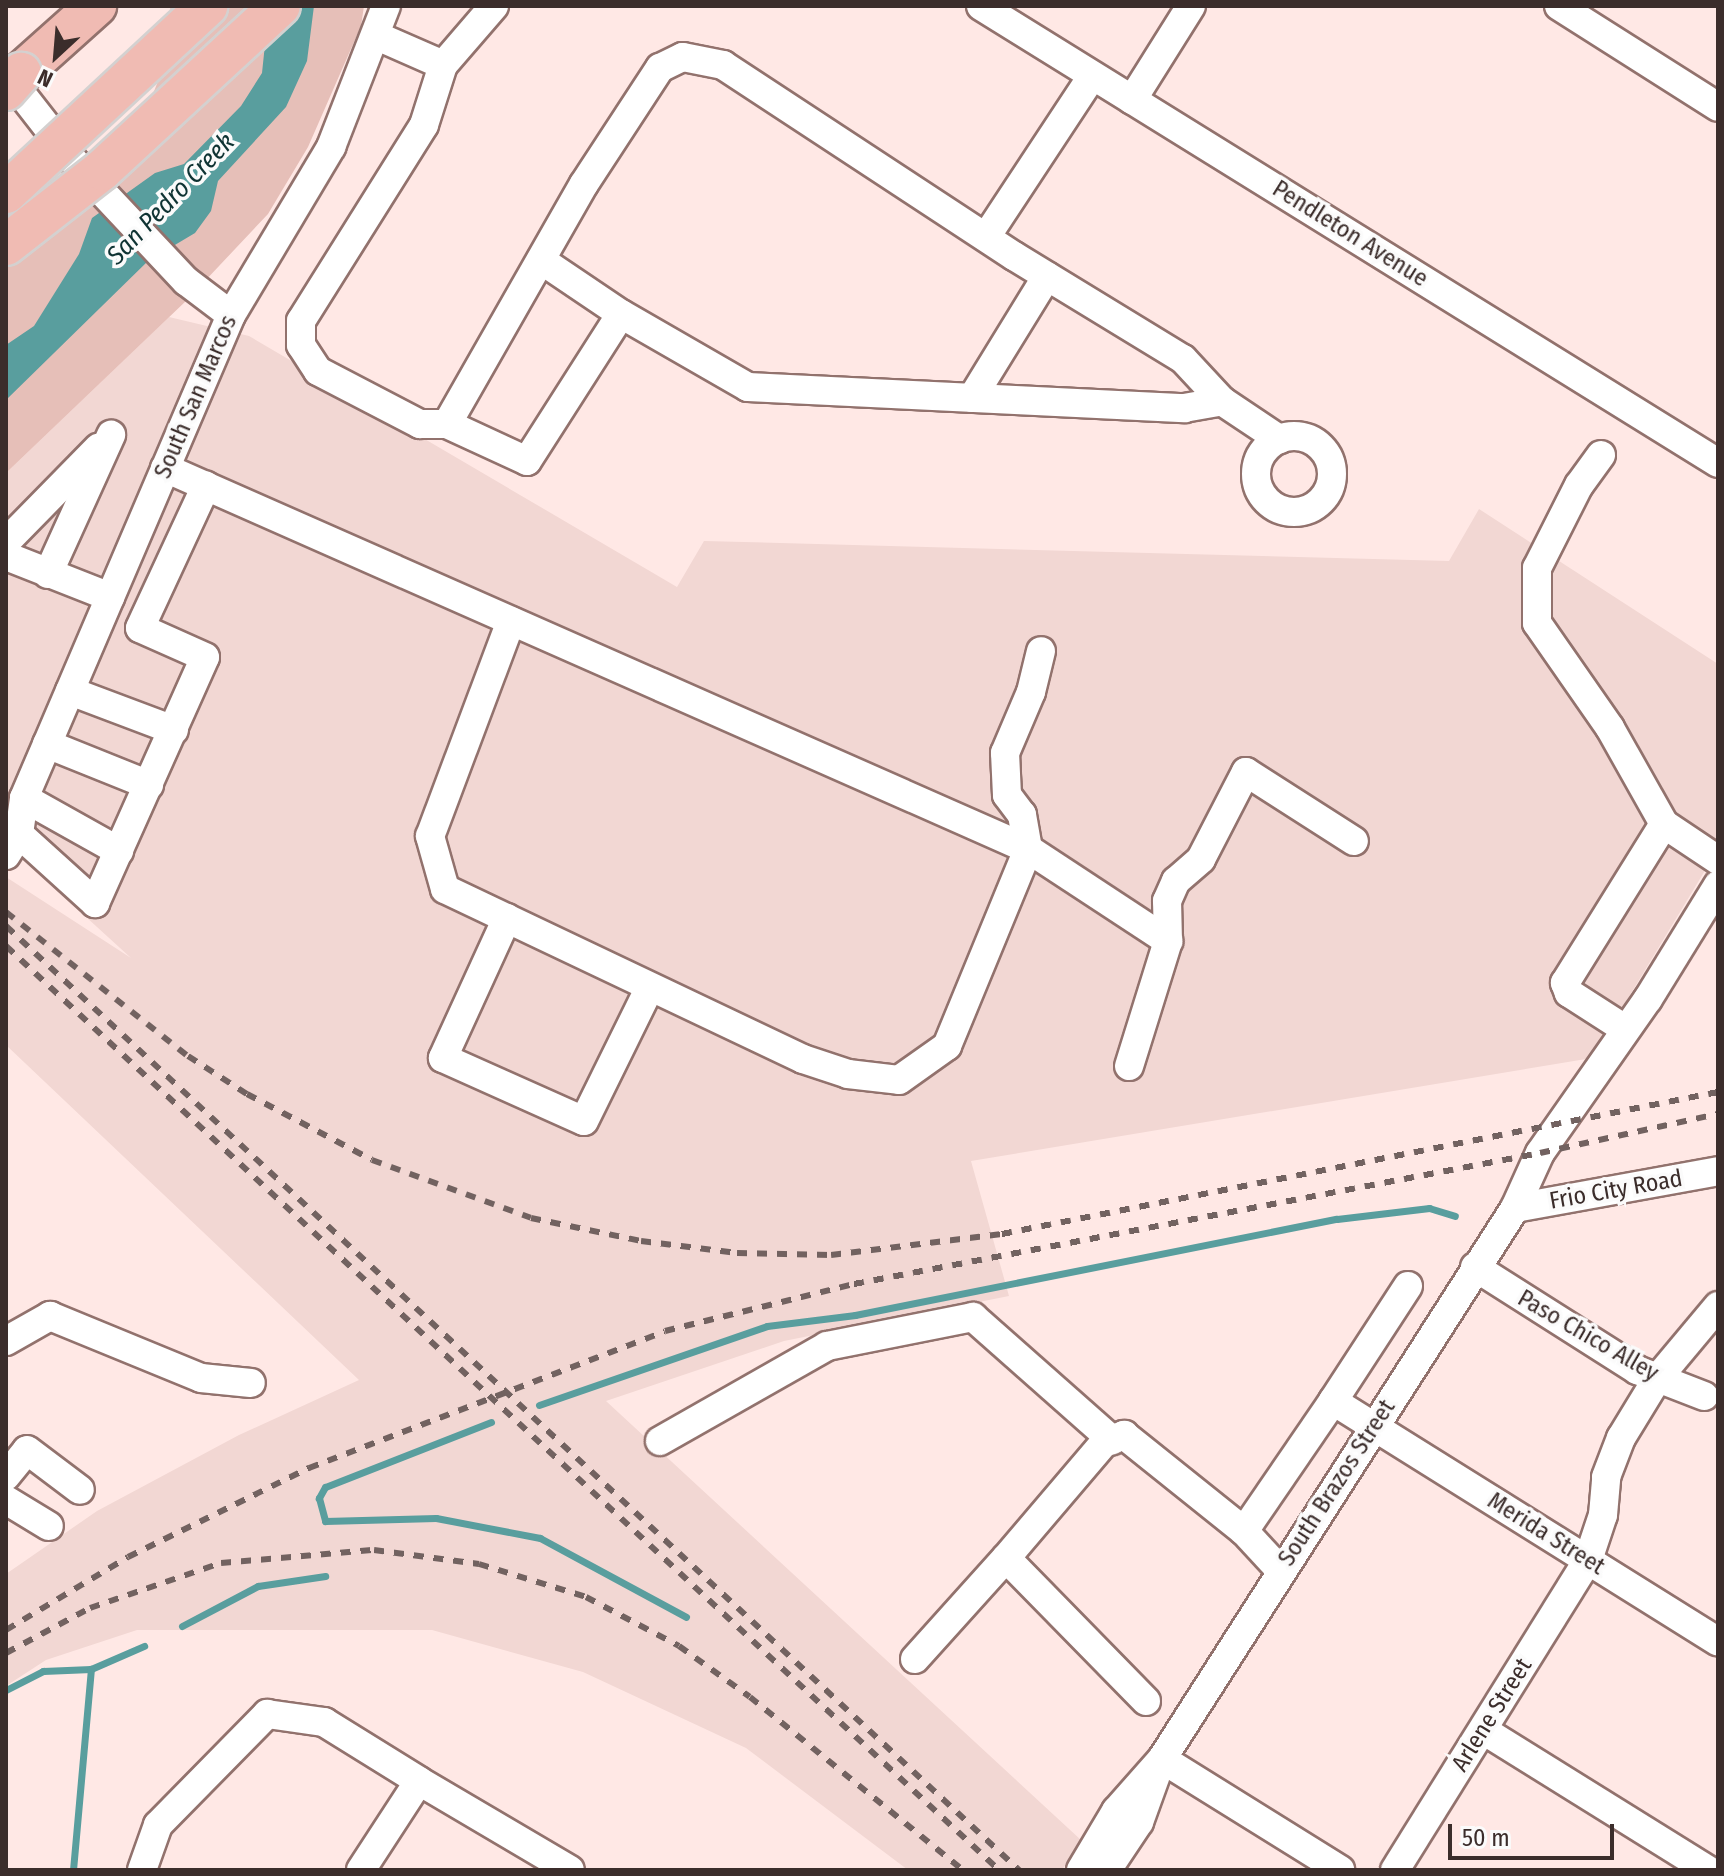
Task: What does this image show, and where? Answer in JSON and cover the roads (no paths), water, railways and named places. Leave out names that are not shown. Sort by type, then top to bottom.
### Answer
[{"type":"highway","points":[[16,75],[78,6]]},
{"type":"highway","points":[[16,75],[96,6]]},
{"type":"highway","points":[[6,193],[207,6]]},
{"type":"highway","points":[[6,245],[102,170],[280,6]]},
{"type":"street","name":"South San Marcos","points":[[14,827],[231,315],[331,147],[377,36],[386,6]]},
{"type":"street","points":[[494,6],[443,65],[424,125],[301,321],[301,345],[318,371],[420,424],[447,424],[527,461],[621,314]]},
{"type":"street","name":"Pendleton Avenue","points":[[981,6],[1718,463]]},
{"type":"street","points":[[1132,100],[1191,6]]},
{"type":"street","points":[[1559,6],[1718,107]]},
{"type":"street","points":[[377,36],[443,65]]},
{"type":"street","points":[[447,424],[541,260],[660,68],[683,57],[723,65],[1047,276],[1183,359],[1222,401],[1279,439]]},
{"type":"street","points":[[16,75],[76,164],[205,297],[231,315]]},
{"type":"street","points":[[986,237],[1092,76]]},
{"type":"street","points":[[541,260],[621,314],[748,387],[1184,408],[1222,401]]},
{"type":"street","points":[[972,398],[1047,276]]},
{"type":"street","points":[[6,542],[111,435],[48,574]]},
{"type":"street","points":[[1601,455],[1579,485],[1537,568],[1537,623],[1610,728],[1664,824],[1718,860]]},
{"type":"street","points":[[165,468],[1028,849],[1168,941]]},
{"type":"street","points":[[14,827],[95,903],[205,657],[140,628],[206,486]]},
{"type":"street","points":[[6,556],[110,597]]},
{"type":"street","points":[[511,621],[430,836],[445,889],[803,1059],[848,1074],[899,1080],[947,1046],[1028,849],[1022,815],[1007,795],[1005,753],[1031,692],[1041,651]]},
{"type":"street","points":[[70,691],[174,730]]},
{"type":"street","points":[[47,744],[149,785]]},
{"type":"street","points":[[1129,1066],[1168,941],[1167,901],[1176,881],[1201,859],[1246,772],[1354,841]]},
{"type":"street","points":[[1625,1029],[1569,993],[1565,983],[1664,824]]},
{"type":"street","points":[[14,827],[119,851]]},
{"type":"street","name":"South Brazos Street","points":[[1081,1870],[1116,1811],[1162,1759],[1515,1208],[1540,1153],[1648,999],[1718,885]]},
{"type":"street","points":[[507,918],[443,1058],[584,1121],[650,987]]},
{"type":"street","name":"South Brazos Street","points":[[1515,1208],[1542,1189],[1632,1045],[1648,999]]},
{"type":"street","name":"Frio City Road","points":[[1515,1208],[1718,1171]]},
{"type":"street","name":"Paso Chico Alley","points":[[1475,1267],[1657,1379],[1704,1396]]},
{"type":"street","points":[[1244,1531],[1408,1286]]},
{"type":"street","name":"Arlene Street","points":[[1395,1870],[1588,1560],[1603,1515],[1606,1477],[1621,1438],[1657,1379],[1718,1306]]},
{"type":"street","points":[[6,1341],[50,1316],[201,1378],[251,1383]]},
{"type":"street","points":[[660,1441],[827,1346],[973,1317],[1112,1440]]},
{"type":"street","name":"Merida Street","points":[[1333,1401],[1718,1642]]},
{"type":"street","points":[[915,1659],[1112,1440],[1124,1435],[1244,1531],[1281,1571]]},
{"type":"street","points":[[6,1476],[27,1450],[80,1490]]},
{"type":"street","points":[[6,1500],[49,1526]]},
{"type":"street","points":[[1006,1558],[1146,1701]]},
{"type":"street","points":[[142,1870],[158,1825],[267,1714],[324,1722],[570,1870]]},
{"type":"street","points":[[1483,1730],[1708,1870]]},
{"type":"street","points":[[1162,1759],[1340,1870]]},
{"type":"street","name":"South Brazos Street","points":[[1107,1870],[1139,1822],[1162,1759]]},
{"type":"street","points":[[361,1870],[419,1781]]},
{"type":"water","name":"San Pedro Creek","points":[[269,6],[314,6],[307,61],[286,107],[218,181],[211,211],[195,233],[148,261],[6,400],[6,345],[34,326],[79,254],[92,218],[155,173],[184,164],[241,106],[262,73]]},
{"type":"waterway","points":[[539,1405],[767,1326],[855,1315],[1337,1219],[1429,1208],[1455,1216]]},
{"type":"waterway","points":[[491,1422],[325,1487],[319,1498],[325,1521],[436,1518],[540,1538],[686,1617]]},
{"type":"waterway","points":[[182,1626],[258,1586],[325,1576]]},
{"type":"waterway","points":[[6,1690],[43,1671],[91,1669],[144,1646]]},
{"type":"waterway","points":[[73,1870],[91,1669]]},
{"type":"railway","points":[[6,912],[188,1056],[247,1094],[372,1160],[531,1218],[641,1241],[737,1253],[831,1255],[1002,1234],[1718,1092]]},
{"type":"railway","points":[[6,926],[1019,1870]]},
{"type":"railway","points":[[6,946],[999,1870]]},
{"type":"railway","points":[[6,1630],[128,1557],[309,1468],[665,1331],[854,1284],[1540,1153],[1718,1114]]},
{"type":"railway","points":[[6,1653],[90,1608],[221,1563],[374,1550],[479,1564],[586,1597],[679,1646],[750,1697],[963,1870]]}]
